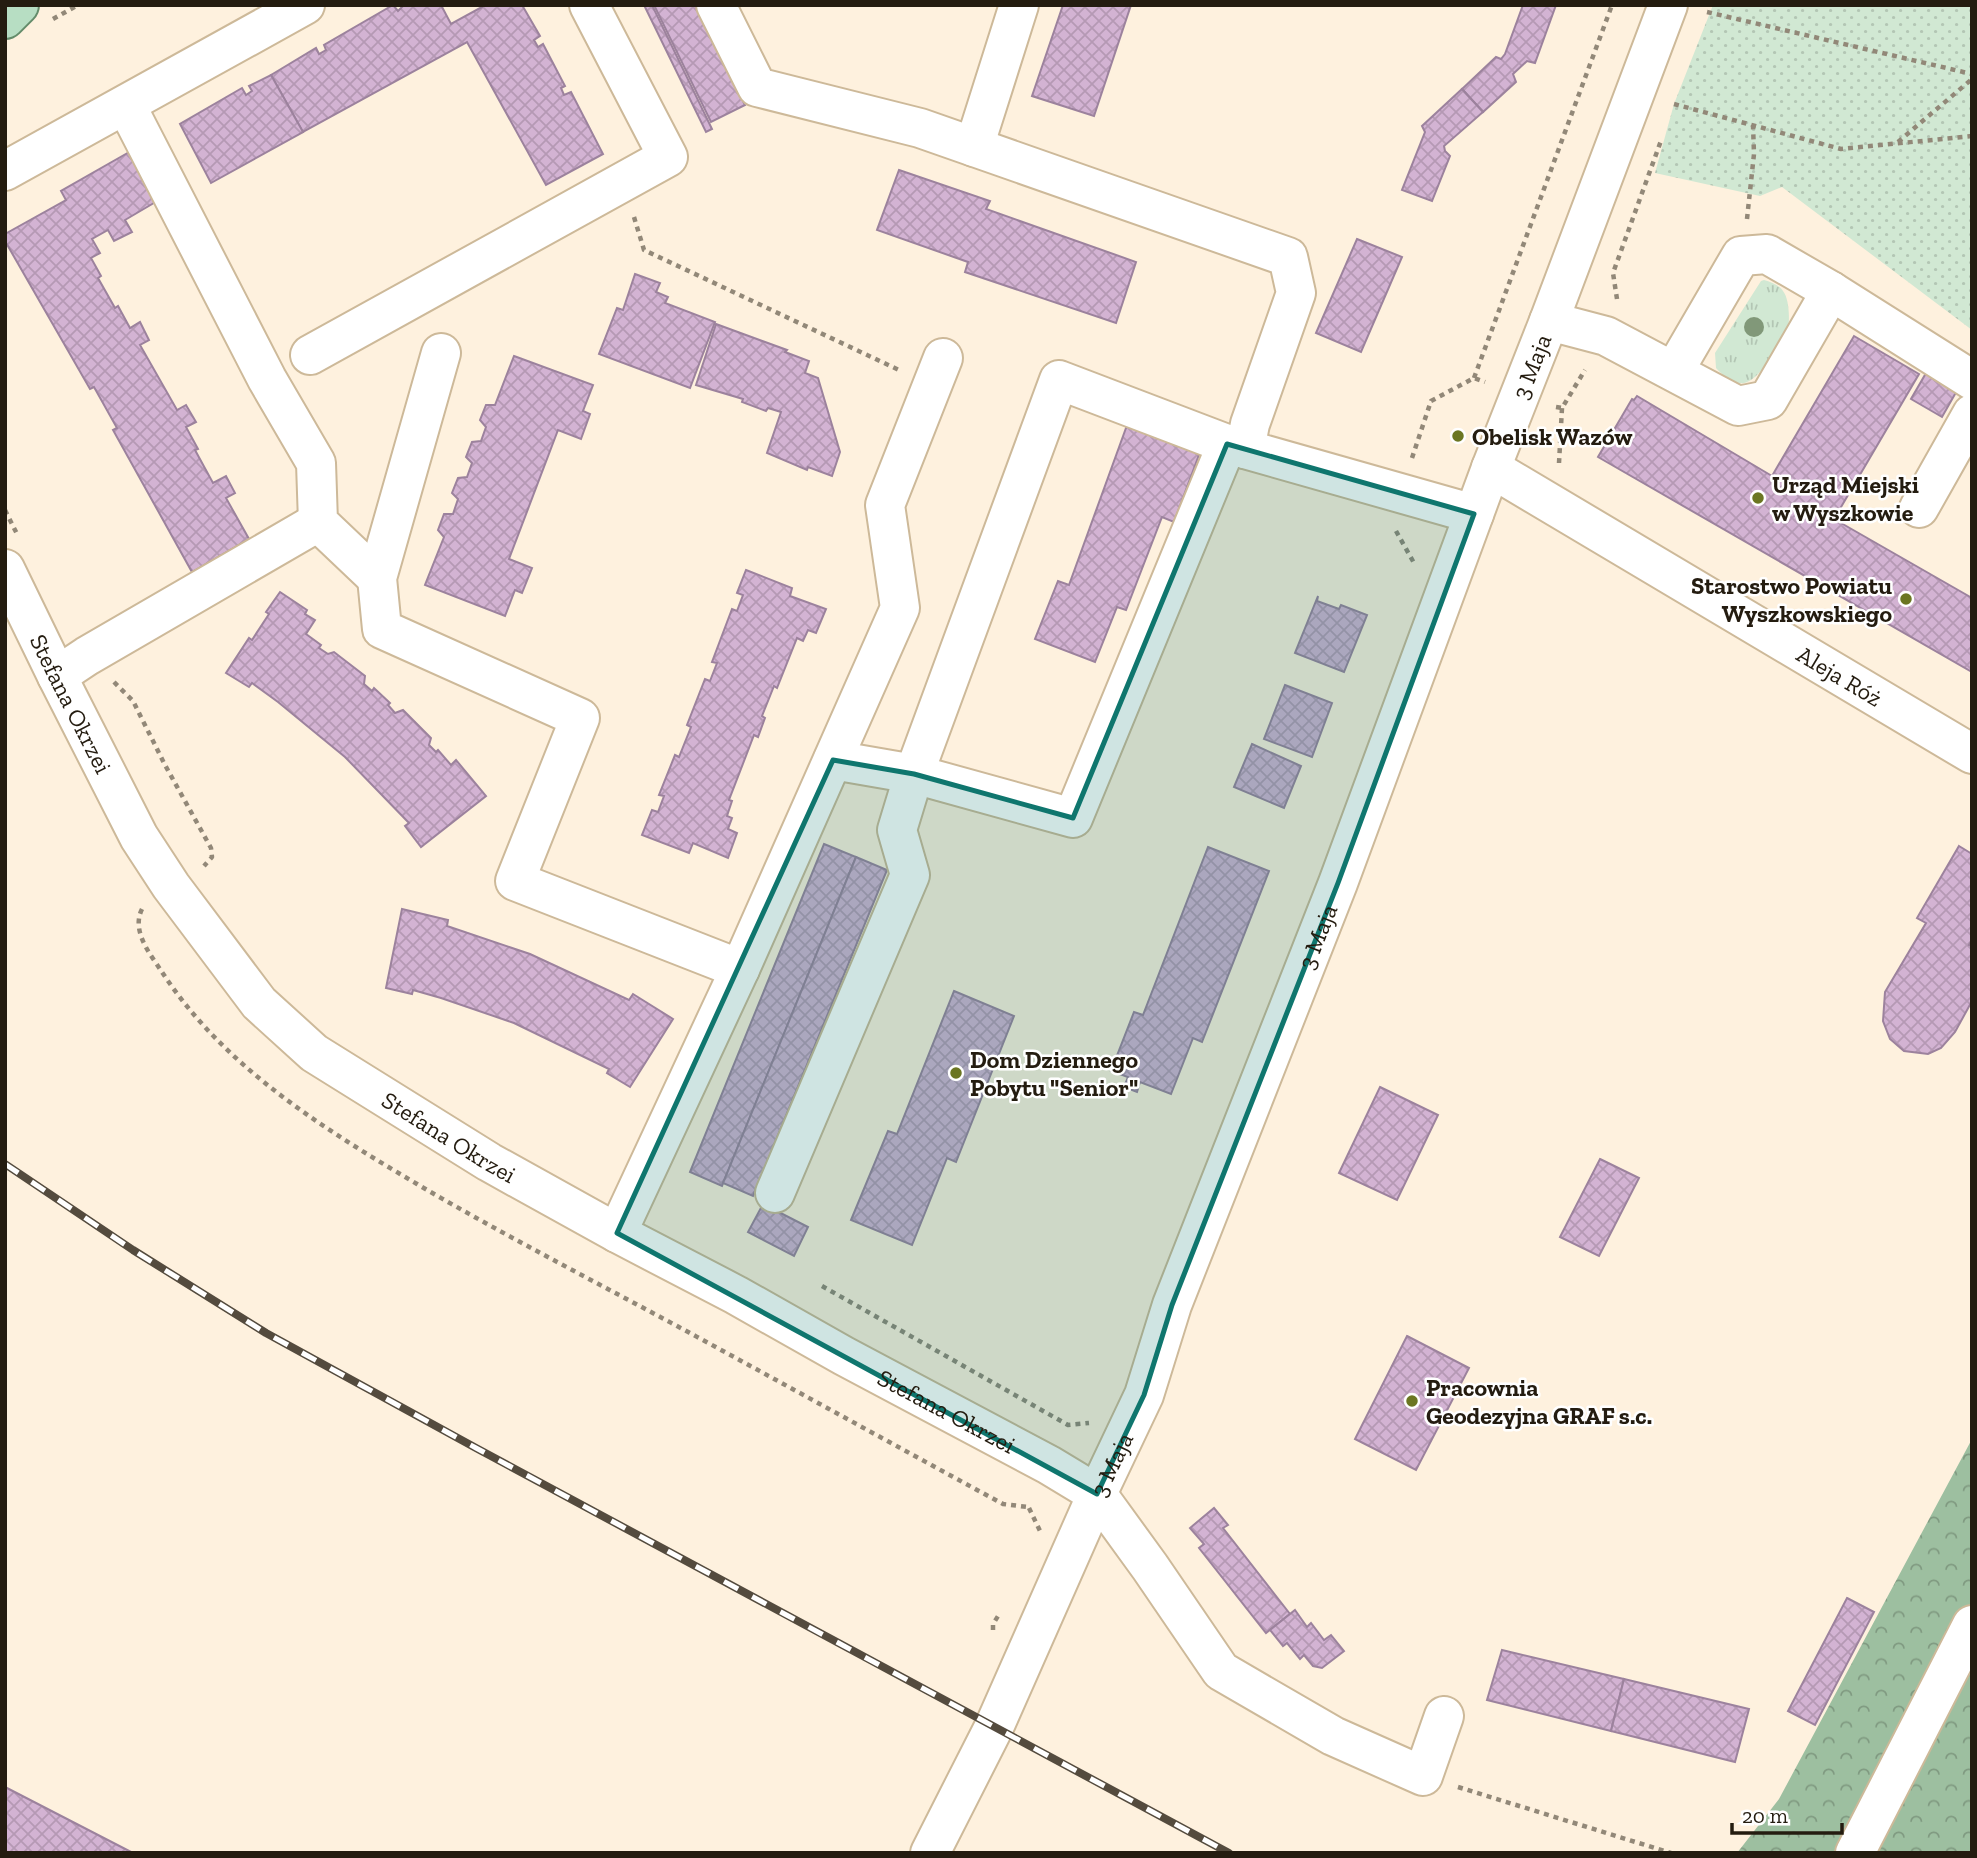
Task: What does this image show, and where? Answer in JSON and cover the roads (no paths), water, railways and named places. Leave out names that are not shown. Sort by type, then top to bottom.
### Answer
[{"type":"main road","points":[[5,19],[19,5]]},
{"type":"street","points":[[310,355],[668,157],[589,5]]},
{"type":"street","points":[[716,5],[757,87],[920,128],[1288,257],[1296,293],[1250,424],[1236,447],[1073,818],[914,774],[833,760]]},
{"type":"street","points":[[974,147],[1019,5]]},
{"type":"street","name":"3 Maja","points":[[930,1853],[994,1727],[1144,1395],[1172,1305],[1338,883],[1491,468],[1668,5]]},
{"type":"street","points":[[5,171],[126,105],[289,9]]},
{"type":"street","points":[[126,105],[267,379],[316,463],[318,522],[377,578]]},
{"type":"street","points":[[1674,371],[1741,256],[1767,254],[1972,380]]},
{"type":"street","points":[[1549,321],[1606,336],[1738,406],[1768,400],[1831,291]]},
{"type":"street","points":[[441,353],[377,578],[382,629],[580,718],[515,881],[740,970]]},
{"type":"street","points":[[617,1233],[740,970],[900,608],[885,505],[937,371]]},
{"type":"street","points":[[775,1193],[910,875],[897,830],[914,774],[1059,380],[1236,447],[1474,514]]},
{"type":"street","points":[[1919,508],[1972,414]]},
{"type":"street","name":"Aleja Róż","points":[[1491,468],[1972,754]]},
{"type":"street","points":[[57,676],[318,522]]},
{"type":"street","name":"Stefana Okrzei","points":[[5,569],[139,837],[171,886],[260,1003],[314,1053],[489,1162],[1049,1465],[1097,1494]]},
{"type":"street","points":[[1097,1494],[1221,1671],[1333,1737],[1423,1776],[1444,1716]]},
{"type":"street","points":[[1855,1853],[1972,1625]]},
{"type":"railway","points":[[5,1164],[133,1250],[266,1333],[1229,1853]]},
{"type":"place","name":"Obelisk Wazów","points":[[1458,436]]},
{"type":"place","name":"Urząd Miejski w Wyszkowie","points":[[1758,498]]},
{"type":"place","name":"Starostwo Powiatu Wyszkowskiego","points":[[1906,599]]},
{"type":"place","name":"Dom Dziennego Pobytu \"Senior\"","points":[[956,1073]]},
{"type":"place","name":"Pracownia Geodezyjna GRAF s.c.","points":[[1412,1401]]}]
